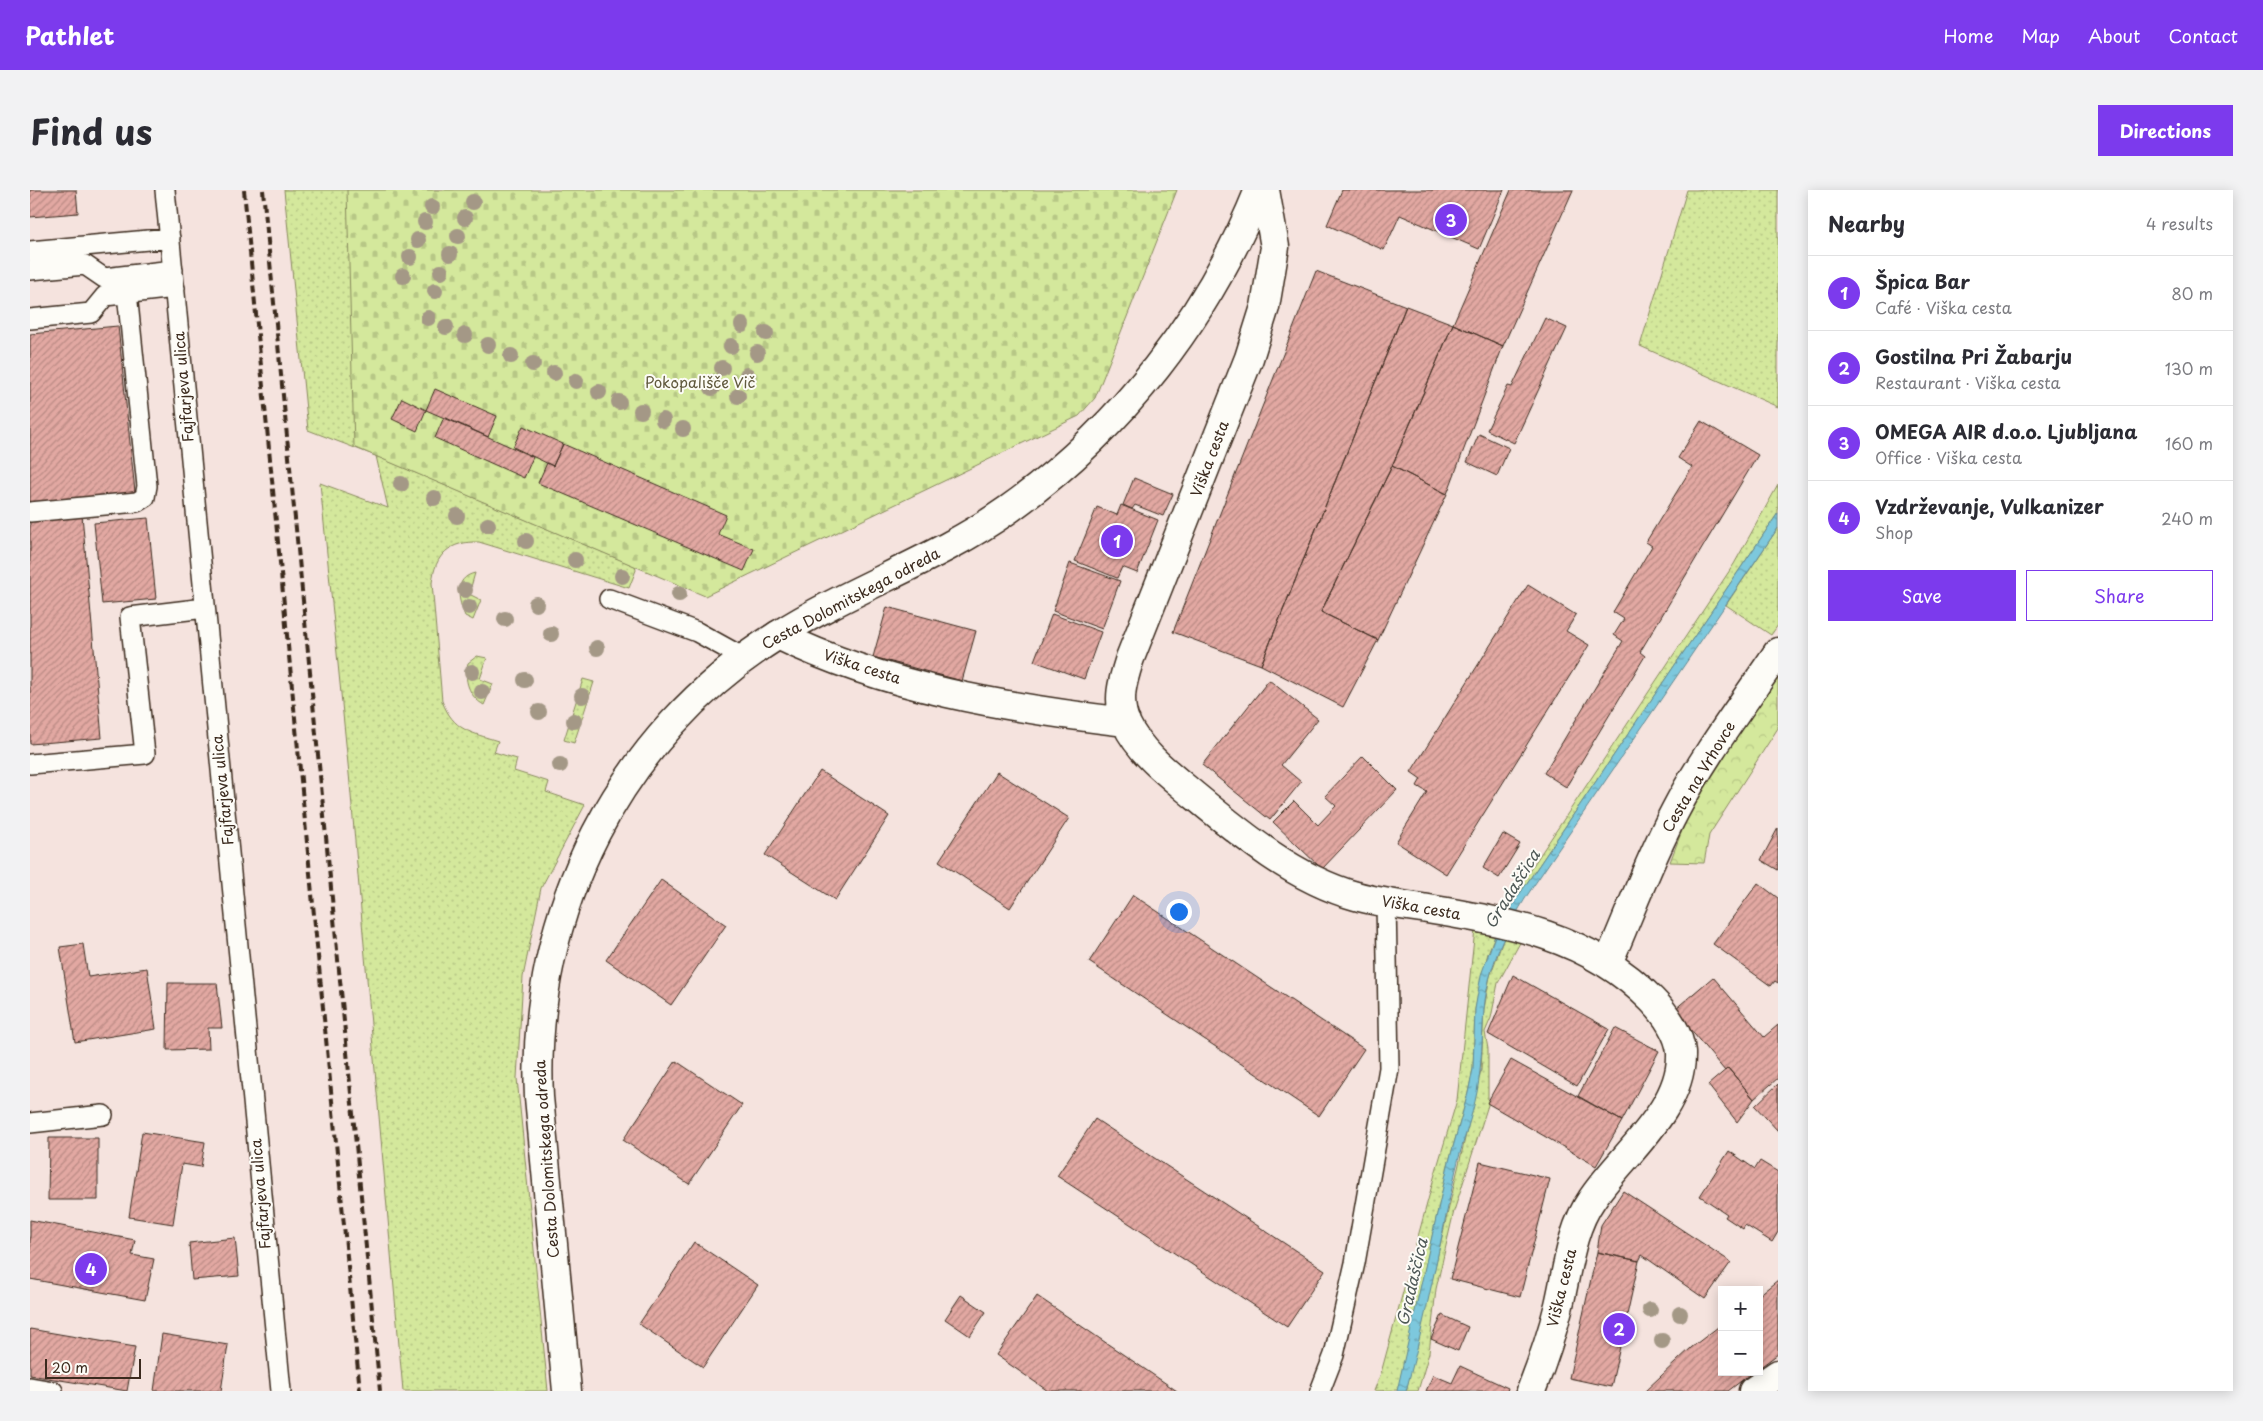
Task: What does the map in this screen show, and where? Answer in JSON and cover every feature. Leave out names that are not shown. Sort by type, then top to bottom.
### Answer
[{"type":"street","name":"Cesta Dolomitskega odreda","points":[[567,1391],[538,1075],[540,1025],[553,951],[568,900],[588,846],[615,797],[658,737],[679,713],[712,683],[744,658],[778,635],[984,525],[1031,493],[1081,450],[1134,395],[1186,328],[1226,264],[1259,190]]},
{"type":"street","name":"Viška cesta","points":[[1265,190],[1274,247],[1265,307],[1249,358],[1130,658],[1120,689],[1126,722],[1145,751],[1167,773],[1220,817],[1307,876],[1356,896],[1528,928],[1579,947],[1608,963],[1632,982],[1659,1008],[1676,1035],[1681,1052],[1680,1061],[1674,1084],[1653,1126],[1618,1165],[1591,1200],[1580,1221],[1558,1309],[1534,1390]]},
{"type":"street","name":"Viška cesta","points":[[778,635],[806,649],[867,671],[928,688],[1037,711],[1126,722]]},
{"type":"street","name":"Cesta na Vrhovce","points":[[1608,963],[1675,811],[1709,755],[1778,652]]},
{"type":"street","points":[[1753,1391],[1778,1374]]},
{"type":"lane","name":"Fajfarjeva ulica","points":[[165,190],[281,1391]]},
{"type":"lane","points":[[30,251],[170,238]]},
{"type":"lane","points":[[30,270],[85,265],[104,278],[174,279]]},
{"type":"lane","points":[[30,318],[91,313],[105,296],[127,293],[174,279]]},
{"type":"lane","points":[[30,512],[137,502],[144,497],[147,486],[127,293]]},
{"type":"lane","points":[[609,599],[697,632],[744,658]]},
{"type":"lane","points":[[30,764],[145,754],[130,617],[205,608]]},
{"type":"lane","points":[[1320,1391],[1334,1355],[1357,1254],[1389,1068],[1390,1023],[1386,902]]},
{"type":"lane","points":[[30,1123],[104,1114]]},
{"type":"lane","points":[[30,1387],[53,1391]]},
{"type":"green space","points":[[284,190],[454,190],[376,456],[308,430]]},
{"type":"green space","name":"Pokopališče Vič","points":[[347,190],[1177,190],[1095,398],[1079,416],[705,596],[354,447]]},
{"type":"green space","points":[[1687,190],[1778,190],[1778,407],[1640,346]]},
{"type":"green space","points":[[376,456],[635,566],[636,570],[629,588],[479,542],[469,542],[452,547],[446,551],[437,564],[432,583],[442,701],[452,719],[464,729],[498,741],[494,752],[517,759],[514,771],[549,782],[546,792],[585,805],[541,888],[523,977],[517,1078],[548,1391],[403,1391],[350,784],[320,483],[388,508]]},
{"type":"green space","points":[[1778,485],[1778,513],[1508,911],[1504,909],[1734,564]]},
{"type":"green space","points":[[1778,528],[1778,625],[1771,635],[1726,605]]},
{"type":"green space","points":[[475,573],[469,594],[481,600],[473,620],[465,616],[459,597],[459,590],[463,580]]},
{"type":"green space","points":[[477,656],[487,658],[480,679],[493,684],[484,705],[474,697],[468,687],[466,675],[468,663]]},
{"type":"green space","points":[[1778,666],[1778,728],[1709,835],[1704,863],[1670,862],[1692,804]]},
{"type":"green space","points":[[583,679],[594,682],[574,743],[564,740]]},
{"type":"green space","points":[[1475,929],[1496,933],[1488,953],[1475,1009],[1473,1069],[1468,1093],[1448,1165],[1398,1390],[1374,1391],[1381,1373],[1457,1100]]},
{"type":"green space","points":[[1505,935],[1522,939],[1498,983],[1491,1018],[1485,1032],[1488,1049],[1488,1105],[1454,1211],[1436,1289],[1429,1353],[1418,1391],[1406,1391],[1481,1070],[1484,1009],[1490,976]]},
{"type":"water","name":"Gradaščica","points":[[1778,513],[1778,528],[1528,894],[1505,935],[1489,978],[1484,1009],[1477,1092],[1456,1169],[1413,1364],[1406,1391],[1397,1391],[1448,1165],[1468,1093],[1473,1069],[1475,1009],[1481,975],[1496,933],[1508,911]]},
{"type":"building","points":[[30,190],[76,190],[78,213],[30,217]]},
{"type":"building","points":[[1342,190],[1504,190],[1479,249],[1400,215],[1384,250],[1327,225]]},
{"type":"building","points":[[1511,190],[1573,190],[1503,346],[1453,324]]},
{"type":"building","points":[[1316,271],[1406,306],[1261,665],[1173,632]]},
{"type":"building","points":[[1406,306],[1453,324],[1392,466],[1321,612],[1378,640],[1343,707],[1261,665]]},
{"type":"building","points":[[1545,318],[1567,328],[1514,443],[1487,430],[1508,386],[1512,387]]},
{"type":"building","points":[[1453,324],[1503,346],[1447,494],[1392,466]]},
{"type":"building","points":[[118,326],[135,492],[30,503],[30,334]]},
{"type":"building","points":[[435,389],[497,416],[488,437],[426,410]]},
{"type":"building","points":[[402,398],[426,410],[417,431],[392,419]]},
{"type":"building","points":[[444,417],[533,457],[524,478],[435,438]]},
{"type":"building","points":[[1701,421],[1758,455],[1640,652],[1645,656],[1566,787],[1544,773],[1623,641],[1614,635],[1624,619],[1613,612],[1652,546],[1646,542],[1692,467],[1678,458]]},
{"type":"building","points":[[523,426],[563,444],[553,466],[513,447]]},
{"type":"building","points":[[1479,434],[1509,448],[1497,476],[1467,462]]},
{"type":"building","points":[[563,444],[726,515],[718,534],[754,549],[744,571],[538,483],[547,463],[553,466]]},
{"type":"building","points":[[1392,466],[1447,494],[1378,640],[1321,612]]},
{"type":"building","points":[[1134,478],[1173,494],[1163,516],[1135,505],[1132,509],[1123,505]]},
{"type":"building","points":[[1121,505],[1158,520],[1137,573],[1122,567],[1117,578],[1075,561],[1097,507],[1117,515]]},
{"type":"building","points":[[82,515],[102,738],[30,744],[30,520]]},
{"type":"building","points":[[148,518],[156,599],[102,604],[94,523]]},
{"type":"building","points":[[1070,563],[1120,581],[1102,629],[1053,611]]},
{"type":"building","points":[[1528,585],[1576,615],[1566,631],[1589,645],[1446,874],[1396,842],[1427,792],[1417,786],[1421,779],[1411,772]]},
{"type":"building","points":[[887,607],[976,631],[962,681],[873,657]]},
{"type":"building","points":[[1052,614],[1101,632],[1084,679],[1034,661]]},
{"type":"building","points":[[1269,680],[1318,719],[1281,765],[1301,782],[1270,820],[1202,765]]},
{"type":"building","points":[[1363,756],[1397,790],[1322,869],[1273,822],[1294,801],[1318,825],[1336,806],[1325,796]]},
{"type":"building","points":[[820,771],[889,816],[835,900],[765,855]]},
{"type":"building","points":[[997,772],[1069,818],[1010,908],[939,861]]},
{"type":"building","points":[[1778,828],[1778,870],[1761,860]]},
{"type":"building","points":[[1503,834],[1520,844],[1499,878],[1483,868]]},
{"type":"building","points":[[661,880],[726,925],[671,1005],[606,960]]},
{"type":"building","points":[[1758,883],[1778,898],[1778,983],[1775,981],[1771,986],[1713,944]]},
{"type":"building","points":[[1133,895],[1364,1049],[1319,1116],[1089,962]]},
{"type":"building","points":[[83,944],[88,977],[147,968],[156,1029],[75,1042],[60,947]]},
{"type":"building","points":[[1513,975],[1609,1029],[1577,1086],[1488,1034]]},
{"type":"building","points":[[1713,977],[1764,1037],[1778,1025],[1778,1078],[1754,1099],[1728,1068],[1725,1071],[1674,1010]]},
{"type":"building","points":[[168,983],[217,983],[222,1028],[208,1028],[209,1049],[167,1050]]},
{"type":"building","points":[[1615,1028],[1659,1051],[1622,1121],[1578,1096]]},
{"type":"building","points":[[1511,1060],[1622,1121],[1596,1166],[1487,1103]]},
{"type":"building","points":[[676,1061],[742,1105],[689,1184],[623,1140]]},
{"type":"building","points":[[1728,1068],[1754,1099],[1737,1122],[1708,1085]]},
{"type":"building","points":[[1778,1084],[1778,1131],[1755,1106]]},
{"type":"building","points":[[1095,1119],[1325,1270],[1287,1327],[1057,1176]]},
{"type":"building","points":[[142,1132],[205,1142],[201,1167],[182,1164],[173,1224],[129,1217]]},
{"type":"building","points":[[49,1138],[98,1138],[98,1200],[48,1200]]},
{"type":"building","points":[[1729,1151],[1755,1169],[1760,1161],[1778,1172],[1778,1232],[1772,1242],[1745,1225],[1743,1229],[1725,1217],[1727,1214],[1700,1196]]},
{"type":"building","points":[[1480,1162],[1550,1179],[1520,1297],[1450,1279]]},
{"type":"building","points":[[1623,1191],[1731,1262],[1705,1299],[1642,1255],[1639,1261],[1597,1252],[1601,1225]]},
{"type":"building","points":[[30,1220],[135,1240],[132,1255],[154,1259],[145,1300],[30,1279]]},
{"type":"building","points":[[235,1238],[239,1276],[192,1280],[189,1243]]},
{"type":"building","points":[[694,1242],[758,1285],[703,1367],[639,1324]]},
{"type":"building","points":[[1597,1252],[1639,1261],[1611,1387],[1569,1378]]},
{"type":"building","points":[[1778,1280],[1778,1354],[1763,1365],[1763,1331],[1763,1292]]},
{"type":"building","points":[[961,1295],[986,1312],[970,1336],[945,1319]]},
{"type":"building","points":[[1037,1296],[1177,1391],[1048,1391],[996,1355]]},
{"type":"building","points":[[1442,1315],[1468,1327],[1458,1351],[1431,1339]]},
{"type":"building","points":[[1718,1327],[1718,1376],[1748,1376],[1728,1391],[1645,1391],[1692,1347]]},
{"type":"building","points":[[30,1329],[135,1347],[127,1391],[30,1375]]},
{"type":"building","points":[[162,1334],[228,1345],[221,1391],[154,1391]]},
{"type":"building","points":[[1460,1366],[1508,1388],[1507,1391],[1426,1391],[1433,1375],[1452,1383]]},
{"type":"railway","points":[[244,190],[360,1391]]},
{"type":"railway","points":[[263,190],[380,1391]]},
{"type":"place","name":"OMEGA AIR d.o.o. Ljubljana","points":[[1451,220]]},
{"type":"place","name":"Špica Bar","points":[[1117,541]]},
{"type":"place","name":"Vzdrževanje, Vulkanizer","points":[[91,1269]]},
{"type":"place","name":"Gostilna Pri Žabarju","points":[[1619,1329]]}]
